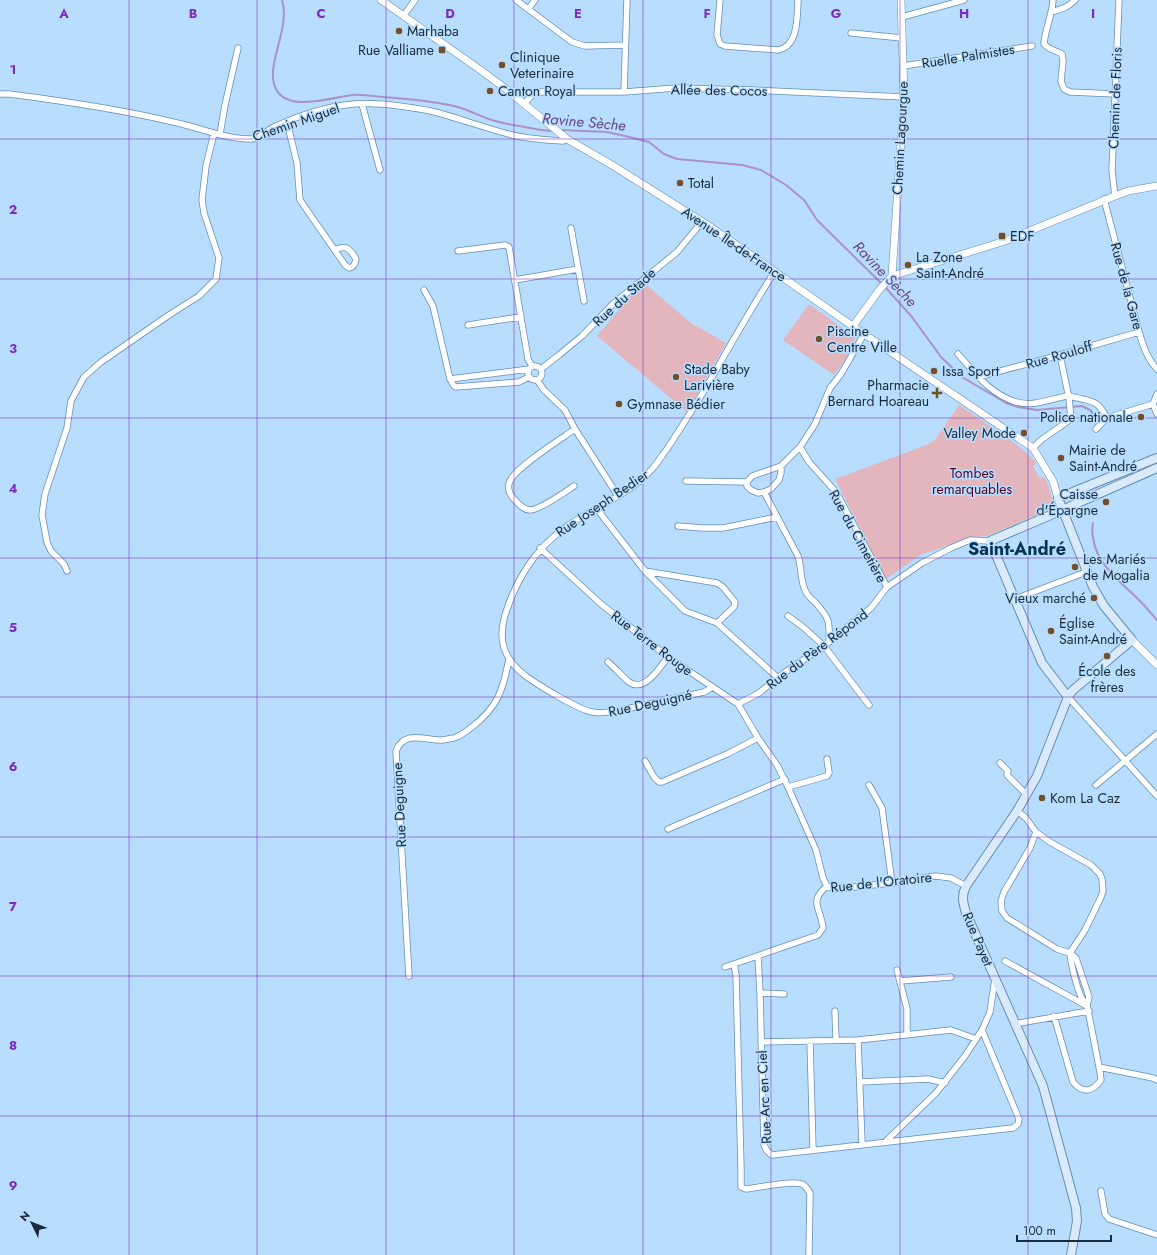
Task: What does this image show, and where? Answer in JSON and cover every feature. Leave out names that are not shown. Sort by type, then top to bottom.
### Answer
[{"type":"main road","points":[[1058,498],[1157,458]]},
{"type":"main road","name":"Rue du Père Répond","points":[[990,540],[1157,468]]},
{"type":"main road","name":"Avenue Île-de-France","points":[[1058,498],[1093,587],[1104,606],[1132,640]]},
{"type":"main road","points":[[990,540],[1042,663],[1068,697]]},
{"type":"main road","name":"Rue Payet","points":[[1071,1255],[1075,1242],[1077,1220],[1069,1180],[1043,1086],[1014,1024],[966,913],[962,899],[966,886],[1017,811],[1043,763],[1068,697],[1076,687],[1132,640]]},
{"type":"street","name":"Avenue Île-de-France","points":[[381,0],[479,69],[567,139],[612,165],[702,222],[1033,448],[1053,481],[1058,498]]},
{"type":"street","points":[[404,15],[415,0]]},
{"type":"street","points":[[516,0],[572,42],[585,46],[625,45]]},
{"type":"street","points":[[528,9],[535,0]]},
{"type":"street","points":[[624,92],[627,0]]},
{"type":"street","points":[[720,0],[717,36],[720,44],[725,46],[778,50],[788,46],[793,38],[798,0]]},
{"type":"street","name":"Chemin Lagourgue","points":[[890,278],[904,97],[901,0]]},
{"type":"street","points":[[902,17],[964,0]]},
{"type":"street","points":[[1053,0],[1052,12],[1044,39],[1044,44],[1049,49],[1062,54],[1063,61],[1060,81],[1064,89],[1070,92],[1116,94]]},
{"type":"street","points":[[1052,12],[1063,8],[1075,0]]},
{"type":"street","name":"Chemin de Floris","points":[[1115,196],[1112,171],[1119,0]]},
{"type":"street","points":[[851,33],[902,38]]},
{"type":"street","name":"Ruelle Palmistes","points":[[903,66],[1032,46]]},
{"type":"street","points":[[67,571],[64,564],[51,551],[47,542],[42,515],[45,494],[67,428],[71,401],[84,378],[101,362],[199,296],[216,278],[219,258],[204,213],[202,200],[206,166],[225,105],[238,48]]},
{"type":"street","name":"Allée des Cocos","points":[[516,98],[521,93],[535,92],[624,92],[676,88],[904,97]]},
{"type":"street","points":[[524,104],[535,92]]},
{"type":"street","name":"Chemin Miguel","points":[[0,94],[86,104],[174,122],[217,134],[252,139],[273,128],[308,114],[344,105],[362,104],[379,104],[430,111],[514,135],[539,140],[563,141],[567,139]]},
{"type":"street","points":[[362,104],[380,170]]},
{"type":"street","points":[[287,122],[297,163],[300,200],[335,250]]},
{"type":"street","points":[[853,326],[880,289],[890,278],[1005,241],[1104,199],[1157,186]]},
{"type":"street","name":"Rue de la Gare","points":[[1104,199],[1139,332],[1144,348],[1153,365],[1157,369]]},
{"type":"street","name":"Rue du Stade","points":[[541,369],[582,336],[613,304],[678,252],[702,222]]},
{"type":"street","name":"Rue du Stade","points":[[571,228],[584,301]]},
{"type":"street","points":[[458,251],[505,244],[507,245],[510,250],[520,317],[528,360],[531,368]]},
{"type":"street","points":[[515,280],[578,270]]},
{"type":"street","name":"Rue Joseph Bedier","points":[[540,548],[558,532],[618,496],[640,481],[653,469],[686,421],[775,271]]},
{"type":"street","points":[[424,290],[433,306],[450,379],[454,386],[519,382],[529,377]]},
{"type":"street","points":[[468,325],[520,317]]},
{"type":"street","name":"Rue Rouloff","points":[[978,377],[1060,356],[1139,332]]},
{"type":"street","points":[[747,482],[752,476],[781,466],[800,447],[815,424],[830,388],[841,374],[864,334]]},
{"type":"street","points":[[958,354],[978,377],[993,391],[1017,402],[1038,403],[1068,397],[1086,399],[1098,405],[1107,418]]},
{"type":"street","points":[[1033,448],[1041,440],[1071,420],[1060,356]]},
{"type":"street","points":[[450,379],[537,366],[541,369],[542,375],[538,380]]},
{"type":"street","points":[[529,377],[528,373],[531,368]]},
{"type":"street","points":[[529,377],[533,380],[538,380]]},
{"type":"street","points":[[538,380],[544,390],[565,410],[575,429],[618,496]]},
{"type":"street","points":[[1157,394],[1153,404],[1157,414]]},
{"type":"street","points":[[1096,429],[1107,418],[1153,404]]},
{"type":"street","points":[[574,486],[537,509],[530,510],[523,508],[508,490],[510,481],[523,466],[575,429]]},
{"type":"street","name":"Rue du Cimetière","points":[[800,447],[809,462],[836,492],[887,587]]},
{"type":"street","points":[[747,482],[747,486],[750,490],[758,493],[764,492],[770,489],[779,480],[781,466]]},
{"type":"street","points":[[686,481],[747,482]]},
{"type":"street","points":[[764,492],[800,563],[802,582],[806,592],[828,619],[829,642]]},
{"type":"street","points":[[598,509],[645,571],[685,612],[716,623],[777,678]]},
{"type":"street","points":[[678,526],[723,528],[777,517]]},
{"type":"street","name":"Rue du Père Répond","points":[[738,704],[759,693],[777,678],[824,646],[871,608],[887,587],[922,563],[970,540],[990,540]]},
{"type":"street","name":"Rue Terre Rouge","points":[[540,548],[601,604],[668,657],[738,704],[758,738],[777,765],[788,787],[816,850],[823,878],[827,886]]},
{"type":"street","name":"Rue Deguigné","points":[[540,548],[524,570],[511,598],[502,623],[502,645],[514,667],[528,678],[591,712],[602,713],[617,711],[704,692],[713,688]]},
{"type":"street","points":[[645,571],[720,584],[736,604],[716,623]]},
{"type":"street","points":[[1015,599],[1086,572]]},
{"type":"street","points":[[788,616],[824,646],[869,705]]},
{"type":"street","points":[[1132,640],[1157,666]]},
{"type":"street","points":[[608,662],[629,682],[641,684],[649,679],[668,657]]},
{"type":"street","name":"Rue Deguigne","points":[[409,976],[396,751],[404,740],[412,738],[421,737],[442,740],[456,737],[485,717],[498,699],[506,678],[509,659]]},
{"type":"street","points":[[1068,697],[1157,796]]},
{"type":"street","points":[[1096,785],[1157,734]]},
{"type":"street","points":[[645,761],[657,781],[662,782],[727,754],[758,738]]},
{"type":"street","points":[[788,787],[827,776],[829,773],[827,759]]},
{"type":"street","points":[[1000,763],[1008,771],[1007,775],[1026,794]]},
{"type":"street","points":[[668,829],[784,779]]},
{"type":"street","points":[[869,785],[882,808],[892,883]]},
{"type":"street","points":[[1017,811],[1026,818],[1036,832],[1046,840],[1091,865],[1100,874],[1102,879],[1102,897],[1076,946],[1070,953],[1078,988],[1082,1000],[1088,1007]]},
{"type":"street","points":[[1036,832],[1030,848],[1000,900],[1002,910],[1007,918],[1057,949],[1070,953],[1076,958],[1089,997],[1088,1007],[1101,1080],[1092,1089],[1083,1090],[1077,1087],[1073,1082],[1054,1016]]},
{"type":"street","name":"Rue de l'Oratoire","points":[[725,967],[818,935],[823,928],[816,902],[820,892],[827,886],[835,889],[945,876],[966,886]]},
{"type":"street","name":"Rue Arc en Ciel","points":[[758,956],[764,1145],[767,1151],[772,1155],[886,1141],[1013,1128],[1018,1124],[1019,1118],[982,1030]]},
{"type":"street","points":[[1005,961],[1088,1007]]},
{"type":"street","points":[[734,964],[736,975],[739,1066],[740,1184],[741,1187],[746,1189],[794,1183],[802,1184],[806,1188],[810,1193],[809,1255]]},
{"type":"street","points":[[897,970],[907,1008],[907,1035]]},
{"type":"street","points":[[900,981],[951,977]]},
{"type":"street","points":[[886,1141],[936,1094],[976,1039],[990,1012],[995,979]]},
{"type":"street","points":[[1069,996],[1075,993],[1078,988]]},
{"type":"street","points":[[760,993],[784,994]]},
{"type":"street","points":[[1014,1024],[1088,1007]]},
{"type":"street","points":[[835,1011],[836,1040]]},
{"type":"street","name":"Rue Arc en Ciel","points":[[761,1042],[858,1040],[952,1030],[976,1039]]},
{"type":"street","points":[[858,1040],[862,1144]]},
{"type":"street","points":[[810,1041],[813,1150]]},
{"type":"street","points":[[1099,1067],[1157,1080]]},
{"type":"street","points":[[860,1082],[928,1079],[945,1083]]},
{"type":"street","points":[[1101,1191],[1105,1214],[1109,1219],[1157,1235]]},
{"type":"green space","name":"Stade Baby Larivière","points":[[643,282],[691,323],[726,343],[687,412],[597,336]]},
{"type":"green space","name":"Piscine Centre Ville","points":[[809,304],[855,337],[853,346],[844,362],[834,375],[783,340]]},
{"type":"green space","name":"Tombes remarquables","points":[[959,405],[1008,438],[1035,461],[1036,463],[1033,467],[1040,478],[1042,477],[1046,479],[1054,503],[1049,510],[987,536],[972,537],[920,555],[886,579],[835,479],[934,441]]},
{"type":"waterway","name":"Ravine Sèche","points":[[282,0],[284,11],[283,23],[273,70],[273,80],[276,89],[282,96],[290,100],[311,102],[353,95],[418,100],[451,105],[506,124],[555,131]]},
{"type":"waterway","name":"Ravine Sèche","points":[[561,130],[607,132],[649,142],[664,154],[677,159],[742,165],[761,170],[786,185],[804,200],[817,220],[882,284]]},
{"type":"waterway","name":"Ravine Sèche","points":[[885,287],[912,317],[941,357],[962,377],[1006,403],[1018,407],[1037,410],[1082,406],[1090,410],[1097,418]]},
{"type":"waterway","name":"Ravine Sèche","points":[[1093,523],[1092,534],[1095,548],[1104,564],[1157,620]]},
{"type":"place","name":"Marhaba","points":[[399,31]]},
{"type":"place","name":"Rue Valliame","points":[[442,50]]},
{"type":"place","name":"Clinique Veterinaire","points":[[502,65]]},
{"type":"place","name":"Canton Royal","points":[[490,91]]},
{"type":"place","name":"Total","points":[[680,183]]},
{"type":"place","name":"EDF","points":[[1002,236]]},
{"type":"place","name":"La Zone Saint-André","points":[[908,265]]},
{"type":"place","name":"Piscine Centre Ville","points":[[819,339]]},
{"type":"place","name":"Issa Sport","points":[[934,371]]},
{"type":"place","name":"Stade Baby Larivière","points":[[676,377]]},
{"type":"place","name":"Pharmacie Bernard Hoareau","points":[[937,393]]},
{"type":"place","name":"Gymnase Bédier","points":[[619,404]]},
{"type":"place","name":"Police nationale","points":[[1141,417]]},
{"type":"place","name":"Valley Mode","points":[[1024,433]]},
{"type":"place","name":"Mairie de Saint-André","points":[[1061,458]]},
{"type":"place","name":"Caisse d'Épargne","points":[[1106,502]]},
{"type":"place","name":"Les Mariés de Mogalia","points":[[1075,567]]},
{"type":"place","name":"Vieux marché","points":[[1094,598]]},
{"type":"place","name":"Église Saint-André","points":[[1051,631]]},
{"type":"place","name":"École des frères","points":[[1107,656]]},
{"type":"place","name":"Kom La Caz","points":[[1042,798]]},
{"type":"district","name":"Saint-André","points":[[1017,549]]}]
